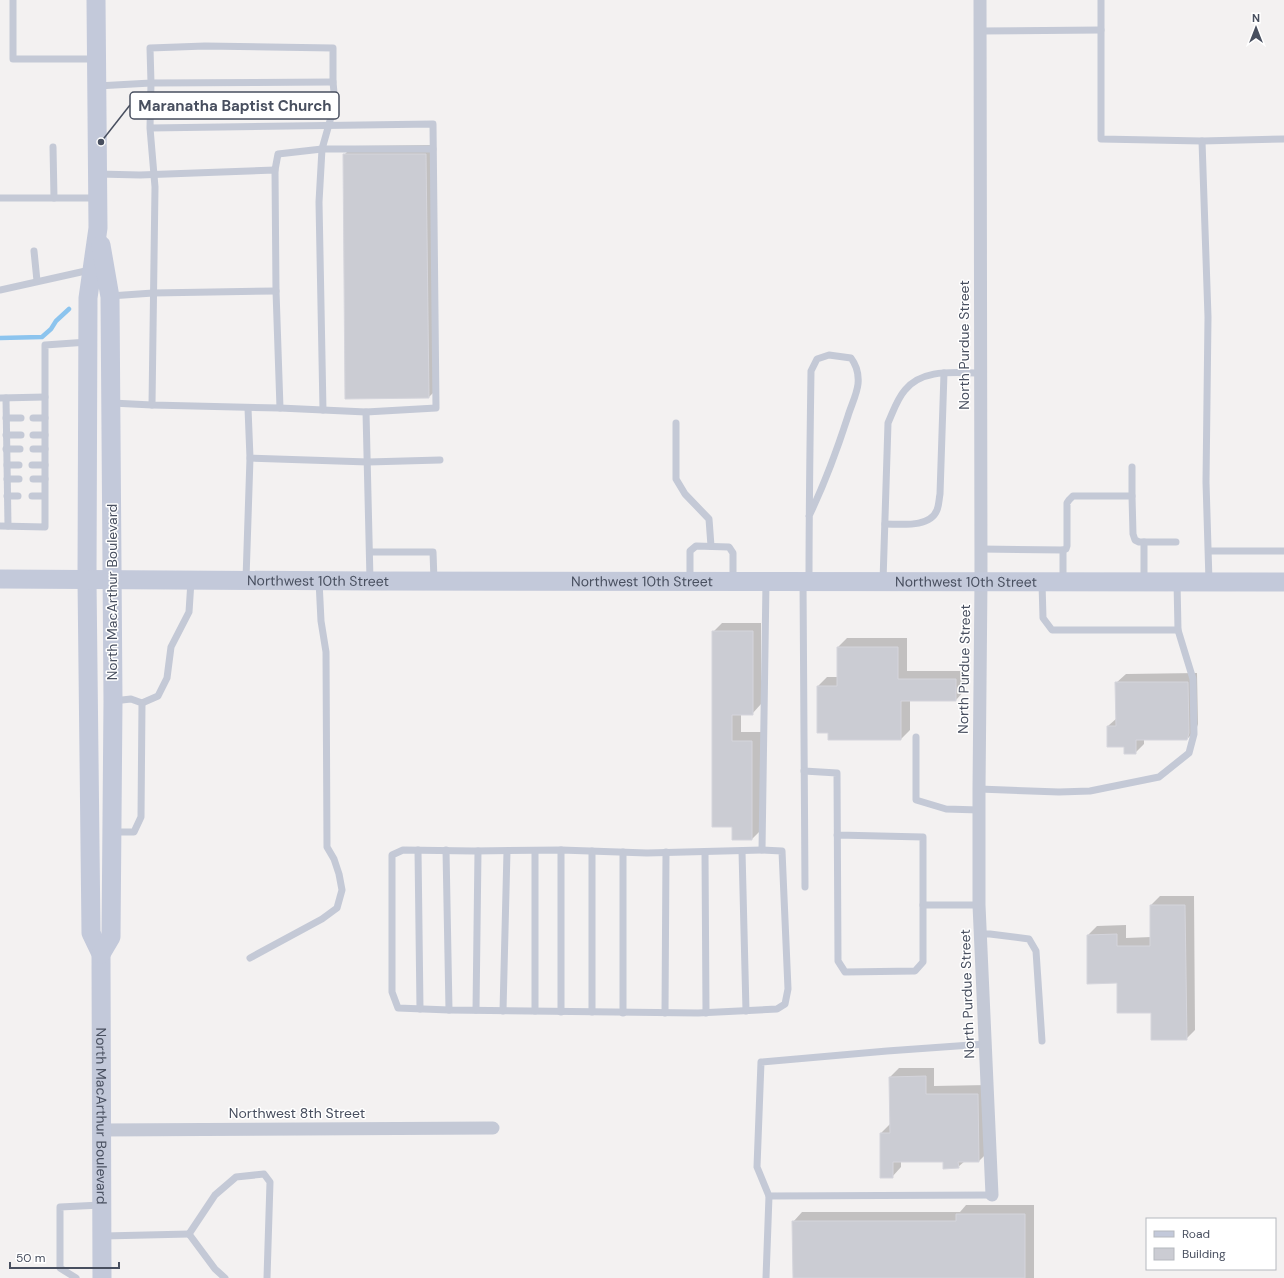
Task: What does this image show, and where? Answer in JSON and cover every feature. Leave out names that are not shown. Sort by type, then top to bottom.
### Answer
[{"type":"main road","name":"North MacArthur Boulevard","points":[[96,0],[98,228],[88,298],[87,580],[91,933],[100,954],[102,1278]]},
{"type":"main road","name":"North MacArthur Boulevard","points":[[98,228],[110,296],[113,702],[111,936],[100,954]]},
{"type":"main road","name":"Northwest 10th Street","points":[[0,579],[319,581],[1284,582]]},
{"type":"street","name":"North Purdue Street","points":[[980,0],[981,581],[979,905],[992,1195]]},
{"type":"street","name":"Northwest 8th Street","points":[[101,1130],[494,1128]]},
{"type":"lane","points":[[13,0],[13,59],[97,59]]},
{"type":"lane","points":[[1101,0],[1101,139],[1202,141],[1284,139]]},
{"type":"lane","points":[[980,31],[1101,30]]},
{"type":"lane","points":[[152,405],[155,173],[150,128],[150,48],[205,46],[333,48],[333,82],[335,103],[322,149],[319,202],[323,410]]},
{"type":"lane","points":[[97,86],[151,83],[333,82]]},
{"type":"lane","points":[[111,403],[366,412],[436,408],[433,124],[150,128]]},
{"type":"lane","points":[[1202,141],[1208,317],[1206,489],[1210,582]]},
{"type":"lane","points":[[53,148],[54,198]]},
{"type":"lane","points":[[280,408],[276,291],[275,170],[278,154],[322,149],[434,149]]},
{"type":"lane","points":[[98,174],[275,170]]},
{"type":"lane","points":[[0,198],[98,198]]},
{"type":"lane","points":[[34,251],[37,281]]},
{"type":"lane","points":[[0,290],[92,270]]},
{"type":"lane","points":[[110,296],[153,292],[276,291]]},
{"type":"lane","points":[[45,398],[3,398],[6,418],[7,465],[7,496],[4,526],[45,527],[44,496],[45,479],[45,398],[45,345],[88,342]]},
{"type":"lane","points":[[805,887],[804,771],[806,581],[809,516],[811,371],[817,359],[829,356],[852,358],[858,373],[858,385],[839,444],[818,498],[809,516]]},
{"type":"lane","points":[[883,581],[888,423],[893,410],[905,390],[922,377],[938,373],[980,373]]},
{"type":"lane","points":[[885,524],[924,522],[934,516],[937,509],[940,494],[944,373]]},
{"type":"lane","points":[[246,580],[250,458],[248,408]]},
{"type":"lane","points":[[366,412],[370,581]]},
{"type":"lane","points":[[6,418],[21,418]]},
{"type":"lane","points":[[33,418],[45,418]]},
{"type":"lane","points":[[676,423],[676,478],[685,494],[709,519],[711,546]]},
{"type":"lane","points":[[6,435],[21,435]]},
{"type":"lane","points":[[33,435],[45,435]]},
{"type":"lane","points":[[6,449],[20,449]]},
{"type":"lane","points":[[33,449],[45,449]]},
{"type":"lane","points":[[250,458],[368,462],[440,460]]},
{"type":"lane","points":[[7,465],[19,465]]},
{"type":"lane","points":[[32,465],[45,465]]},
{"type":"lane","points":[[1132,467],[1132,534],[1135,540],[1139,542],[1176,542]]},
{"type":"lane","points":[[7,479],[19,479]]},
{"type":"lane","points":[[33,479],[45,479]]},
{"type":"lane","points":[[7,496],[18,496]]},
{"type":"lane","points":[[32,496],[44,496]]},
{"type":"lane","points":[[981,549],[1066,549],[1067,503],[1073,496],[1132,496]]},
{"type":"lane","points":[[1144,542],[1144,582]]},
{"type":"lane","points":[[690,581],[690,551],[696,546],[728,547],[733,553],[733,581]]},
{"type":"lane","points":[[1063,550],[1063,582]]},
{"type":"lane","points":[[1209,551],[1284,551]]},
{"type":"lane","points":[[370,552],[434,552],[434,581]]},
{"type":"lane","points":[[113,702],[131,699],[142,703],[158,696],[167,678],[171,647],[189,612],[191,580]]},
{"type":"lane","points":[[250,958],[322,919],[337,908],[342,890],[334,859],[327,847],[326,652],[321,621],[319,581]]},
{"type":"lane","points":[[762,850],[766,581]]},
{"type":"lane","points":[[1042,582],[1043,618],[1052,630],[1178,630]]},
{"type":"lane","points":[[979,789],[1059,792],[1090,791],[1159,777],[1189,753],[1194,734],[1192,679],[1178,630],[1177,582]]},
{"type":"lane","points":[[112,832],[134,832],[141,817],[142,703]]},
{"type":"lane","points":[[916,737],[916,800],[946,809],[979,810]]},
{"type":"lane","points":[[804,771],[837,773],[837,835],[838,961],[845,972],[915,972],[923,962],[923,837],[837,835]]},
{"type":"lane","points":[[403,850],[705,852],[762,850],[782,851],[788,989],[785,1004],[777,1009],[706,1013],[665,1013],[398,1008],[392,992],[392,855],[403,850]]},
{"type":"lane","points":[[418,850],[420,1009]]},
{"type":"lane","points":[[446,850],[449,1010]]},
{"type":"lane","points":[[561,850],[561,1012]]},
{"type":"lane","points":[[476,1010],[478,851]]},
{"type":"lane","points":[[503,1011],[508,851]]},
{"type":"lane","points":[[535,851],[535,1011]]},
{"type":"lane","points":[[592,851],[592,1012]]},
{"type":"lane","points":[[742,851],[746,1011]]},
{"type":"lane","points":[[623,852],[623,1012]]},
{"type":"lane","points":[[665,1013],[666,852]]},
{"type":"lane","points":[[705,852],[706,1013]]},
{"type":"lane","points":[[923,905],[979,905]]},
{"type":"lane","points":[[981,934],[1029,939],[1036,951],[1042,1042]]},
{"type":"lane","points":[[766,1278],[769,1196],[757,1167],[761,1062],[985,1044]]},
{"type":"lane","points":[[189,1234],[215,1195],[236,1177],[264,1174],[270,1182],[267,1278]]},
{"type":"lane","points":[[769,1196],[992,1195]]},
{"type":"lane","points":[[76,1278],[60,1268],[60,1206],[101,1205]]},
{"type":"lane","points":[[101,1236],[189,1234]]},
{"type":"lane","points":[[189,1234],[215,1268],[225,1278]]},
{"type":"building","points":[[343,154],[426,154],[429,398],[345,399]]},
{"type":"building","points":[[712,631],[753,631],[753,715],[732,715],[732,741],[752,741],[752,840],[732,840],[732,827],[712,827]]},
{"type":"building","points":[[837,647],[898,647],[898,679],[956,679],[956,701],[901,701],[901,740],[828,740],[828,733],[817,733],[817,686],[837,686]]},
{"type":"building","points":[[1115,682],[1188,682],[1189,733],[1187,740],[1136,740],[1136,754],[1124,754],[1124,747],[1107,747],[1107,726],[1116,726]]},
{"type":"building","points":[[1150,905],[1185,905],[1187,1040],[1151,1040],[1151,1013],[1117,1013],[1117,983],[1087,984],[1087,935],[1117,934],[1117,946],[1150,946]]},
{"type":"building","points":[[926,1076],[926,1094],[978,1094],[979,1162],[958,1162],[959,1168],[943,1169],[943,1162],[893,1162],[893,1178],[880,1178],[880,1133],[890,1133],[889,1077]]},
{"type":"building","points":[[956,1214],[1025,1214],[1025,1278],[793,1278],[792,1221],[956,1221]]},
{"type":"waterway","points":[[0,338],[42,337],[69,309]]},
{"type":"place","name":"Maranatha Baptist Church","points":[[101,142]]}]
